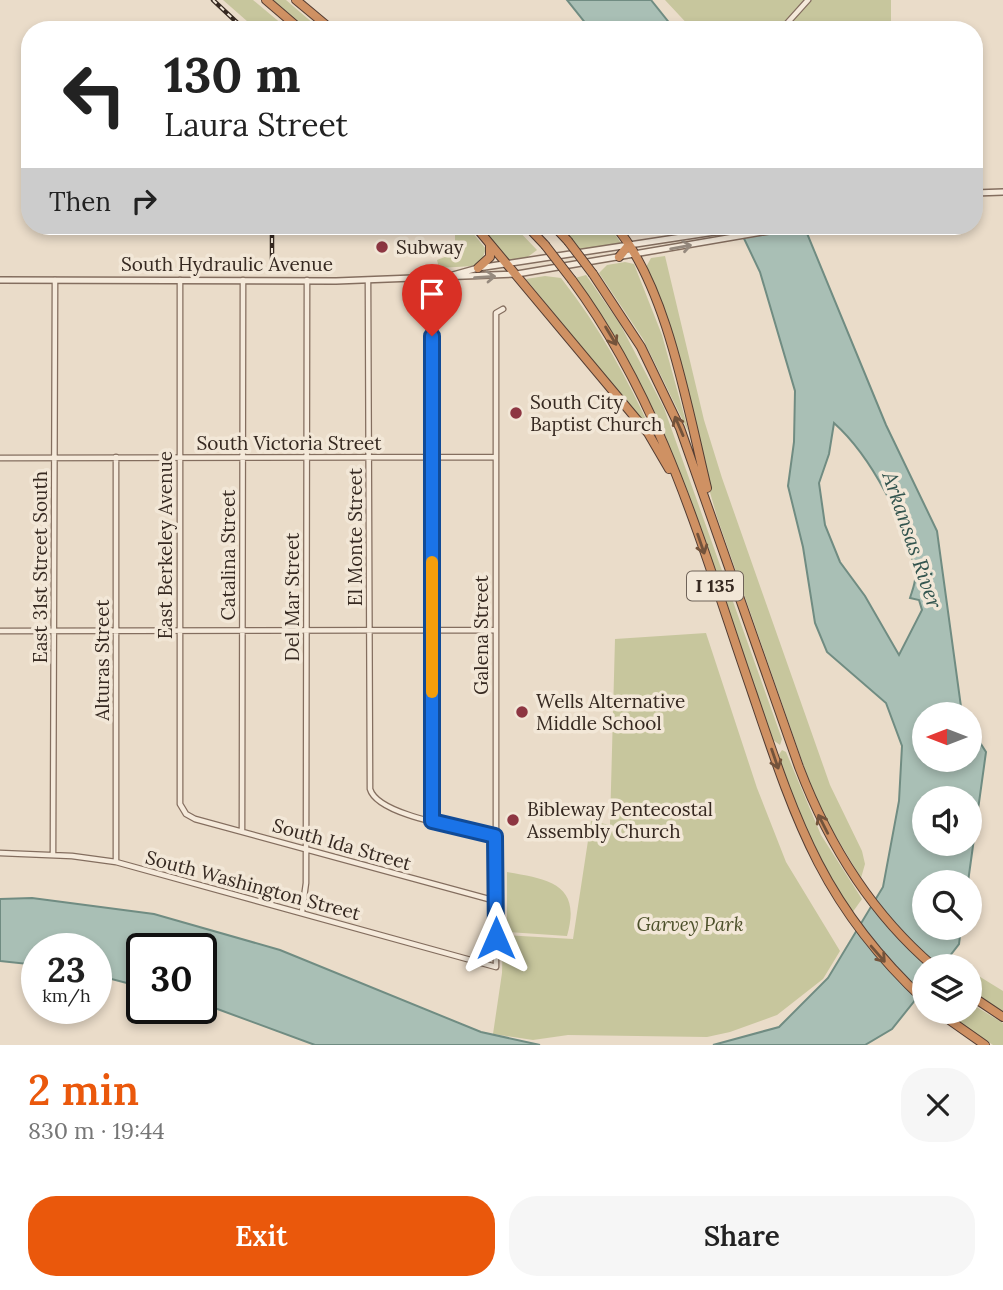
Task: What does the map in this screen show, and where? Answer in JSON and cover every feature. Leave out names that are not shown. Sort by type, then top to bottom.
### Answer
[{"type":"highway","points":[[266,0],[291,21]]},
{"type":"highway","points":[[296,0],[321,21]]},
{"type":"highway","points":[[483,235],[648,433],[661,453],[693,522]]},
{"type":"highway","name":"I 135","points":[[536,235],[599,316],[645,398],[693,522],[797,822],[839,901],[875,951],[912,988]]},
{"type":"highway","name":"I 135","points":[[562,235],[620,312],[663,389],[717,532],[810,797],[858,883],[893,927],[921,954]]},
{"type":"highway","points":[[621,235],[636,254],[671,344],[717,532]]},
{"type":"highway","points":[[478,268],[490,257],[489,242]]},
{"type":"highway","points":[[619,257],[628,246]]},
{"type":"highway","points":[[982,1003],[1003,1017]]},
{"type":"highway","points":[[954,1024],[985,1045]]},
{"type":"street","points":[[789,21],[808,0]]},
{"type":"street","points":[[983,193],[1003,192]]},
{"type":"street","name":"South Hydraulic Avenue","points":[[453,276],[478,268],[701,235]]},
{"type":"street","name":"South Hydraulic Avenue","points":[[0,280],[307,281],[517,274],[748,235]]},
{"type":"street","points":[[432,277],[432,821],[495,836]]},
{"type":"street","name":"East Berkeley Avenue","points":[[180,279],[179,794],[183,810]]},
{"type":"street","name":"East 31st Street South","points":[[53,855],[55,280]]},
{"type":"street","name":"Catalina Street","points":[[242,830],[243,280]]},
{"type":"street","name":"El Monte Street","points":[[369,280],[371,793],[380,804],[432,821]]},
{"type":"street","name":"Del Mar Street","points":[[302,912],[306,893],[307,281]]},
{"type":"street","name":"Galena Street","points":[[496,967],[495,313],[503,309]]},
{"type":"street","name":"Alturas Street","points":[[116,457],[116,863]]},
{"type":"street","name":"South Victoria Street","points":[[0,458],[495,457]]},
{"type":"street","points":[[0,631],[495,630]]},
{"type":"street","name":"South Ida Street","points":[[183,810],[195,818],[496,901]]},
{"type":"street","name":"South Washington Street","points":[[0,853],[53,855],[116,863],[496,967]]},
{"type":"green space","points":[[223,0],[253,0],[278,21],[247,21]]},
{"type":"green space","points":[[270,0],[286,0],[310,21],[295,21]]},
{"type":"green space","points":[[665,0],[891,0],[891,21],[685,21]]},
{"type":"green space","points":[[455,235],[474,235],[486,249],[481,262],[473,266],[439,268],[437,260],[455,253]]},
{"type":"green space","points":[[487,235],[523,235],[537,250],[525,259],[510,262]]},
{"type":"green space","points":[[568,235],[615,235],[621,243],[582,251]]},
{"type":"green space","points":[[665,256],[704,420],[722,478],[830,785],[862,851],[865,864],[861,878],[825,818],[807,775],[717,517],[646,267],[651,258]]},
{"type":"green space","points":[[625,262],[634,264],[662,335],[689,433],[643,339],[599,273],[607,265]]},
{"type":"green space","points":[[586,275],[620,324],[664,408],[782,739],[780,745],[773,740],[712,560],[666,443],[640,386],[610,331],[575,278]]},
{"type":"green space","points":[[545,276],[561,278],[588,315],[653,434],[526,279]]},
{"type":"green space","name":"Garvey Park","points":[[706,633],[757,788],[786,862],[840,951],[823,979],[777,1015],[730,1032],[707,1037],[568,1035],[533,1040],[493,1034],[502,973],[503,935],[573,939],[591,821],[610,825],[615,639]]},
{"type":"green space","points":[[782,750],[786,752],[821,835],[862,899],[852,913],[803,829],[778,756]]},
{"type":"green space","points":[[507,872],[548,882],[566,895],[570,905],[567,936],[507,932]]},
{"type":"green space","points":[[982,978],[1003,991],[1003,1012],[982,997]]},
{"type":"green space","points":[[982,1010],[1003,1023],[1003,1045],[993,1045],[962,1024],[982,1024]]},
{"type":"water","points":[[567,0],[651,0],[668,21],[584,21]]},
{"type":"water","name":"Arkansas River","points":[[742,235],[808,235],[886,425],[937,531],[960,702],[912,702],[912,772],[982,772],[982,746],[986,752],[981,786],[912,786],[912,856],[972,856],[970,870],[912,870],[912,940],[960,940],[959,944],[951,954],[912,954],[912,1004],[892,1029],[865,1045],[713,1045],[779,1027],[828,978],[883,887],[899,801],[902,746],[886,703],[827,652],[815,623],[803,547],[788,486],[794,442],[795,391],[760,272]],"holes":[[[834,423],[861,453],[885,491],[904,533],[915,575],[910,598],[919,600],[922,610],[899,655],[865,596],[840,562],[825,525],[819,483],[829,454]]]},
{"type":"water","points":[[32,898],[154,914],[280,950],[481,1032],[540,1045],[315,1045],[217,1009],[217,933],[126,933],[126,983],[112,979],[112,933],[21,933],[21,963],[0,961],[0,899]]},
{"type":"railway","points":[[213,0],[235,21]]},
{"type":"railway","points":[[272,235],[272,263]]},
{"type":"slow traffic","points":[[432,562],[432,692]]},
{"type":"place","name":"Subway","points":[[382,247]]},
{"type":"place","name":"South City Baptist Church","points":[[516,413]]},
{"type":"place","name":"Wells Alternative Middle School","points":[[522,712]]},
{"type":"place","name":"Bibleway Pentecostal Assembly Church","points":[[513,820]]},
{"type":"route","points":[[432,336],[432,821],[495,836],[496,938]]}]
